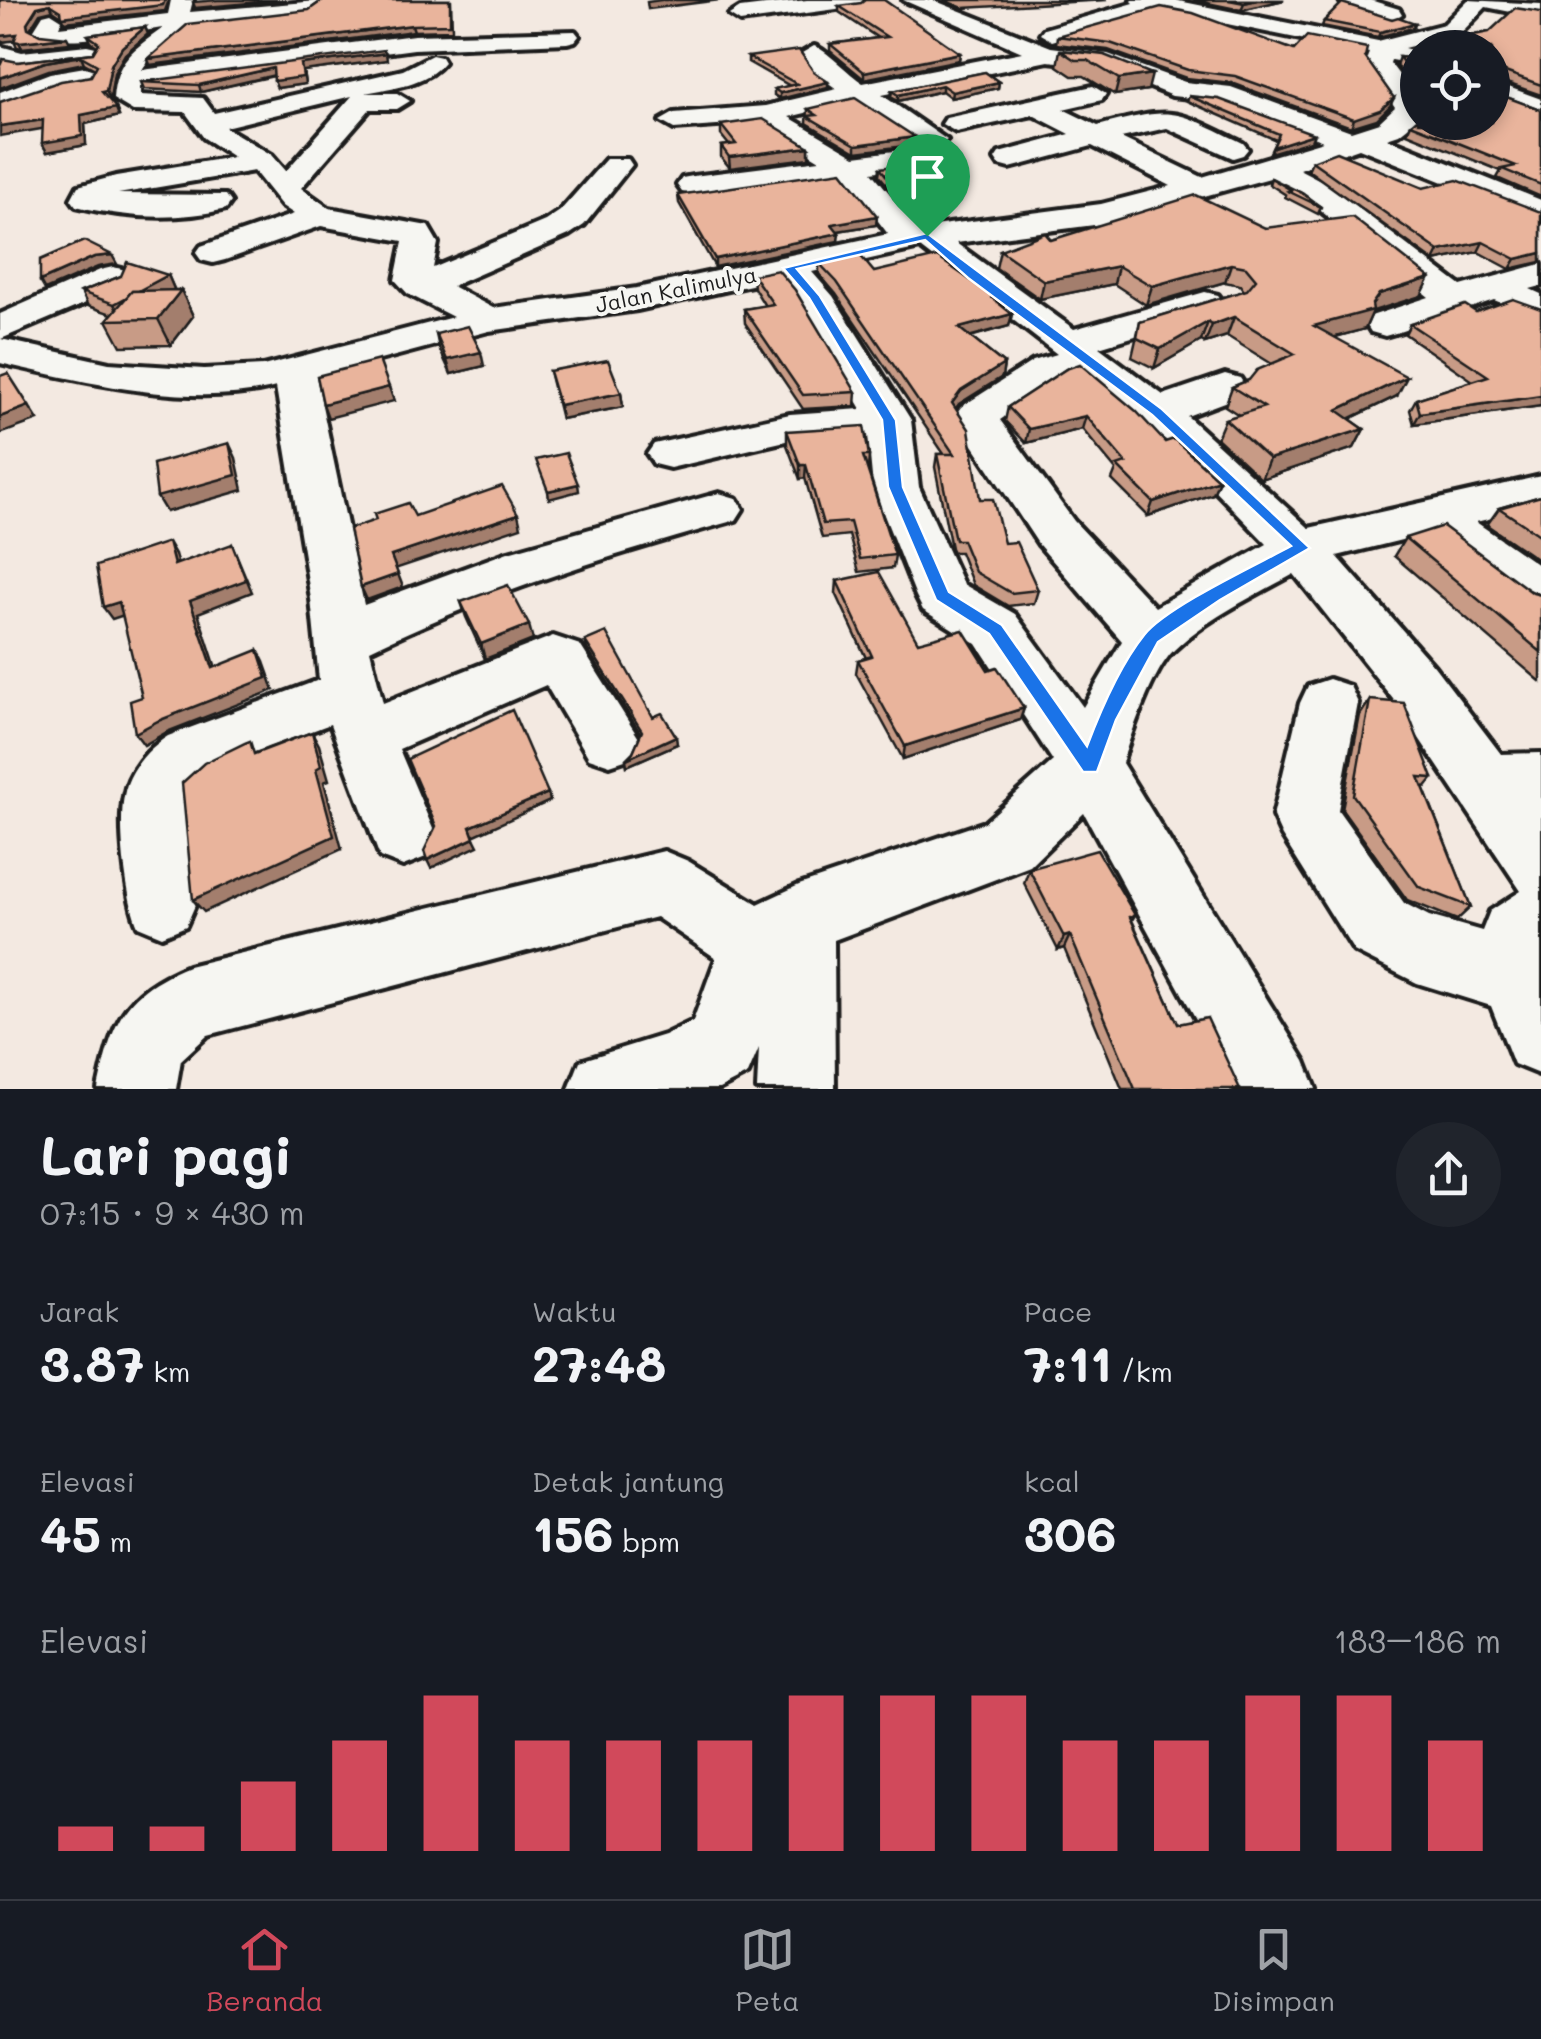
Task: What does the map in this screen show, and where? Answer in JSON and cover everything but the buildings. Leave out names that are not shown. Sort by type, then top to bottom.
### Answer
[{"type":"street","points":[[51,20],[44,30],[47,33],[181,10],[310,5],[316,0]]},
{"type":"street","points":[[740,15],[859,0]]},
{"type":"street","points":[[914,0],[1075,54],[1108,61],[1181,90],[1222,93],[1541,212]]},
{"type":"street","points":[[674,122],[770,103],[859,92],[1050,44],[1090,21],[1151,2],[1400,55]]},
{"type":"street","points":[[1347,2],[1391,14]]},
{"type":"street","points":[[1432,4],[1541,11]]},
{"type":"street","points":[[1383,49],[1387,44],[1443,33],[1478,5]]},
{"type":"street","points":[[1050,6],[1122,35],[1123,39],[1095,48],[1108,61]]},
{"type":"street","points":[[91,104],[176,31],[181,10]]},
{"type":"street","points":[[384,22],[426,18]]},
{"type":"street","points":[[0,53],[13,58],[139,66],[330,35]]},
{"type":"street","points":[[0,101],[59,78],[330,35],[447,39],[567,36]]},
{"type":"street","points":[[139,66],[260,46]]},
{"type":"street","name":"Jalan Kalimulya","points":[[0,352],[109,376],[204,381],[388,365],[487,320],[637,299],[918,238],[1102,214],[1273,168],[1389,128],[1404,118],[1410,106],[1377,63],[1383,49]]},
{"type":"street","points":[[814,53],[826,70],[940,140]]},
{"type":"street","points":[[207,123],[322,100],[411,76],[432,62]]},
{"type":"street","points":[[139,66],[133,103],[189,102],[214,132],[273,173],[292,199],[319,216],[416,233],[421,243],[414,280],[487,320]]},
{"type":"street","points":[[308,71],[322,100]]},
{"type":"street","points":[[692,186],[851,166],[940,140],[1024,102],[1094,94]]},
{"type":"street","points":[[322,100],[357,107]]},
{"type":"street","points":[[214,202],[153,209],[87,199],[89,193],[116,185],[273,173],[296,178],[362,101],[418,100]]},
{"type":"street","points":[[1024,102],[1201,189]]},
{"type":"street","points":[[770,103],[851,166],[918,238],[1157,412],[1302,548],[1514,780],[1541,868]]},
{"type":"street","points":[[0,116],[56,109]]},
{"type":"street","points":[[1075,178],[1020,156],[1158,119],[1173,120],[1233,149]]},
{"type":"street","points":[[281,129],[338,132]]},
{"type":"street","points":[[421,286],[557,228],[572,218],[617,165]]},
{"type":"street","points":[[1273,168],[1314,190],[1457,300]]},
{"type":"street","points":[[213,253],[319,216]]},
{"type":"street","points":[[789,268],[814,296],[889,420],[896,487],[942,596],[996,629],[1090,766],[1276,1089]]},
{"type":"street","points":[[1386,324],[1541,276]]},
{"type":"street","points":[[0,328],[113,278]]},
{"type":"street","points":[[1496,287],[1541,308]]},
{"type":"street","points":[[1152,638],[1102,590],[1042,519],[976,416],[1075,351],[1226,297]]},
{"type":"street","points":[[279,374],[337,600],[351,690],[403,836]]},
{"type":"street","points":[[1157,412],[1225,387]]},
{"type":"street","points":[[670,454],[790,427],[889,420]]},
{"type":"street","points":[[608,1089],[674,1071],[721,1047],[778,931],[1008,845],[1090,766],[1107,718],[1152,638],[1214,595],[1302,548],[1541,492]]},
{"type":"street","points":[[351,690],[406,607],[520,564],[719,509]]},
{"type":"street","points":[[1432,515],[1541,593]]},
{"type":"street","points":[[162,904],[156,795],[170,767],[190,754],[351,690],[456,695],[553,658],[560,660],[610,740]]},
{"type":"street","points":[[1330,703],[1305,816],[1366,913],[1380,928],[1417,948],[1533,977]]},
{"type":"street","points":[[137,1089],[146,1041],[188,1003],[664,883],[778,931]]},
{"type":"street","points":[[778,931],[796,1089]]},
{"type":"route","points":[[927,236],[972,275],[1157,412],[1302,548],[1214,595],[1152,638],[1107,718],[1090,766],[996,629],[942,596],[896,487],[889,420],[814,296],[789,268],[927,236]]}]
